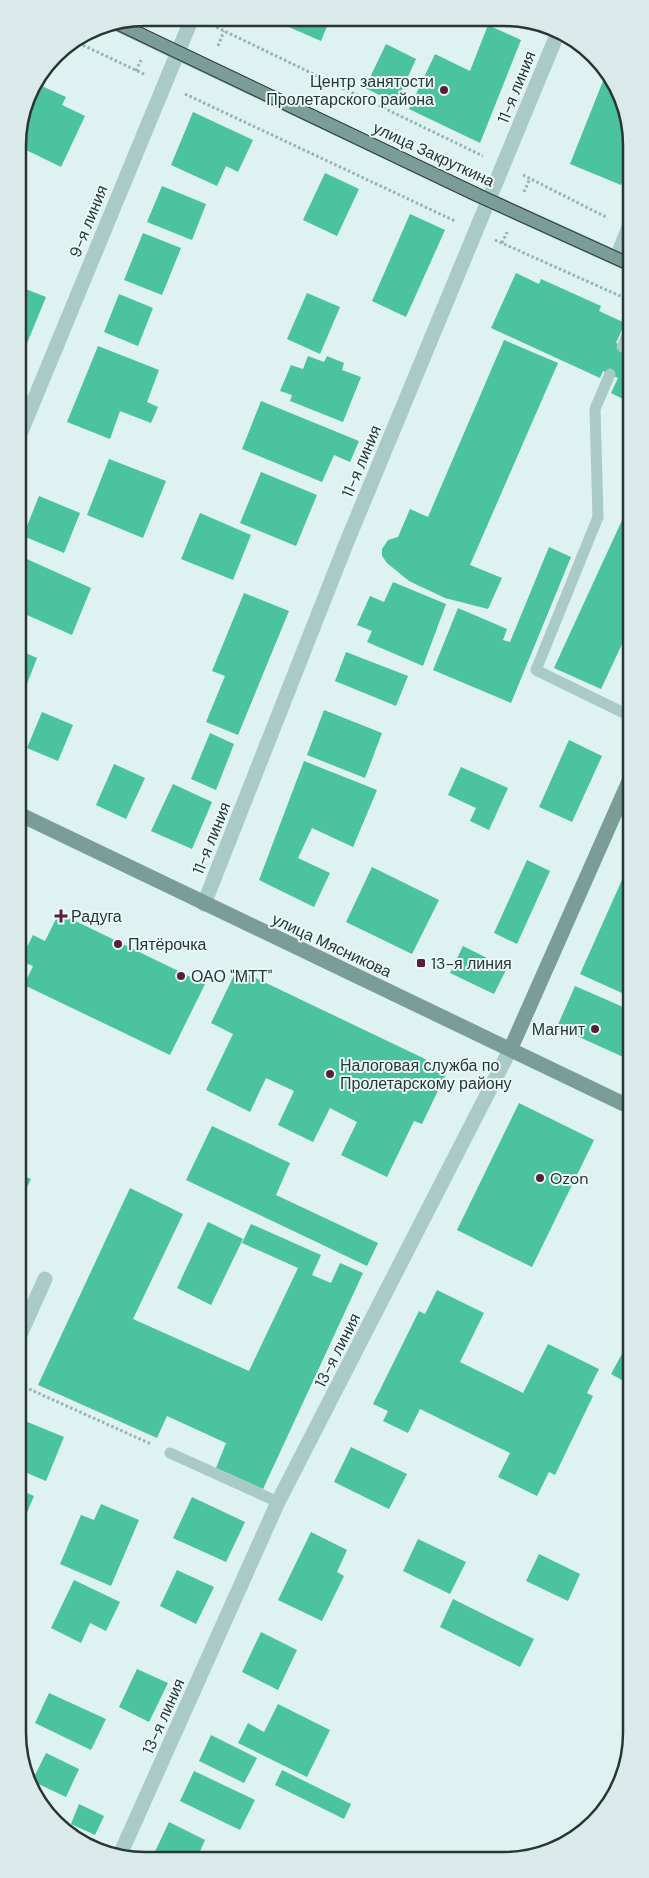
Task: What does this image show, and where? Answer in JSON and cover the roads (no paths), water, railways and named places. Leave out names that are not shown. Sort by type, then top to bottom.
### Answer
[{"type":"street","name":"9-я линия","points":[[27,418],[177,51],[195,26]]},
{"type":"street","name":"улица Закруткина","points":[[127,28],[489,200],[623,261]]},
{"type":"street","name":"11-я линия","points":[[204,904],[346,544],[555,39]]},
{"type":"street","name":"13-я линия","points":[[123,1849],[278,1502],[511,1048],[623,796]]},
{"type":"street","name":"улица Мясникова","points":[[27,818],[204,904],[511,1048],[622,1103]]},
{"type":"street","points":[[26,1323],[45,1279]]},
{"type":"lane","points":[[615,257],[623,237]]},
{"type":"lane","points":[[610,374],[595,409],[598,517],[536,670],[623,712]]},
{"type":"lane","points":[[170,1453],[278,1502]]},
{"type":"tram line","points":[[139,26],[491,194],[623,254]]},
{"type":"tram line","points":[[117,30],[470,199],[623,268]]},
{"type":"place","name":"Центр занятости Пролетарского района","points":[[444,90]]},
{"type":"place","name":"Радуга","points":[[61,916]]},
{"type":"place","name":"Пятёрочка","points":[[118,944]]},
{"type":"place","name":"13-я линия","points":[[421,963]]},
{"type":"place","name":"ОАО \"МТТ\"","points":[[181,976]]},
{"type":"place","name":"Магнит","points":[[595,1029]]},
{"type":"place","name":"Налоговая служба по Пролетарскому району","points":[[330,1074]]},
{"type":"place","name":"Ozon","points":[[540,1178]]}]
